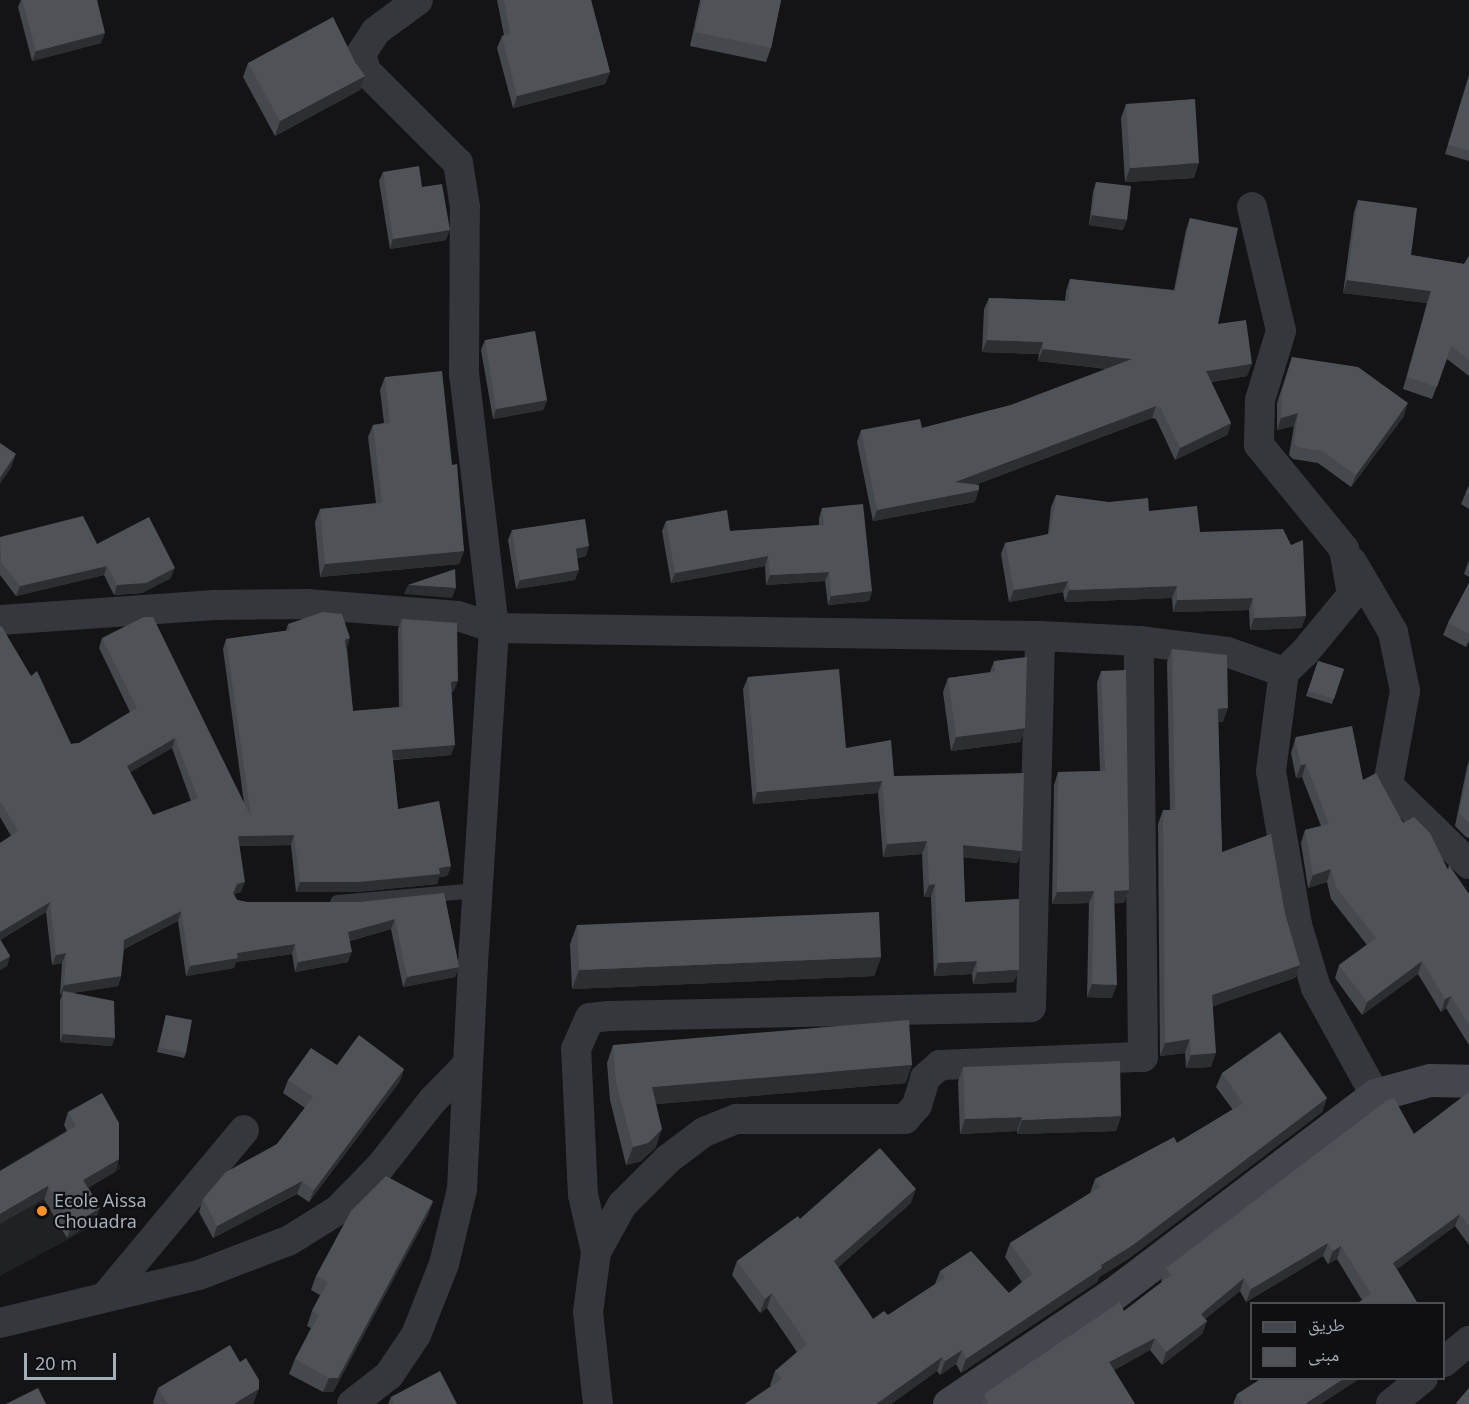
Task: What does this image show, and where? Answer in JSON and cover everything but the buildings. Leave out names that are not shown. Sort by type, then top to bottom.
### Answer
[{"type":"street","points":[[375,1404],[389,1375],[416,1335],[444,1263],[457,1218],[462,1189],[477,890],[495,628],[464,374],[465,207],[458,163],[366,71],[361,54],[376,31],[418,0]]},
{"type":"street","points":[[1252,207],[1281,331],[1260,400],[1259,445],[1344,549],[1393,632],[1406,692],[1388,785],[1469,864]]},
{"type":"street","points":[[1344,549],[1352,595],[1305,652],[1284,672],[1271,771],[1298,925],[1316,988],[1375,1095]]},
{"type":"street","points":[[0,620],[214,605],[307,604],[458,616],[495,628],[1040,636],[1139,641],[1227,652],[1284,672]]},
{"type":"street","points":[[598,1404],[588,1312],[596,1252],[583,1195],[576,1049],[590,1018],[1031,1007],[1040,636]]},
{"type":"street","points":[[596,1252],[622,1205],[668,1159],[704,1132],[737,1119],[904,1119],[917,1105],[925,1078],[940,1065],[1143,1058],[1139,641]]},
{"type":"street","points":[[0,1323],[199,1275],[290,1240],[338,1210],[380,1167],[433,1100],[468,1064]]},
{"type":"street","points":[[949,1404],[1113,1294],[1375,1095],[1430,1080],[1469,1081]]},
{"type":"street","points":[[105,1297],[244,1130]]},
{"type":"street","points":[[1445,1360],[1469,1341]]},
{"type":"street","points":[[352,1404],[389,1375]]},
{"type":"street","points":[[1391,1404],[1421,1380]]},
{"type":"lane","points":[[321,902],[356,902],[477,890]]},
{"type":"shaded area","name":"Ecole Aissa Chouadra","points":[[90,1116],[121,1168],[77,1196],[93,1226],[0,1276],[0,1170]]},
{"type":"place","name":"Ecole Aissa Chouadra","points":[[42,1211]]}]
